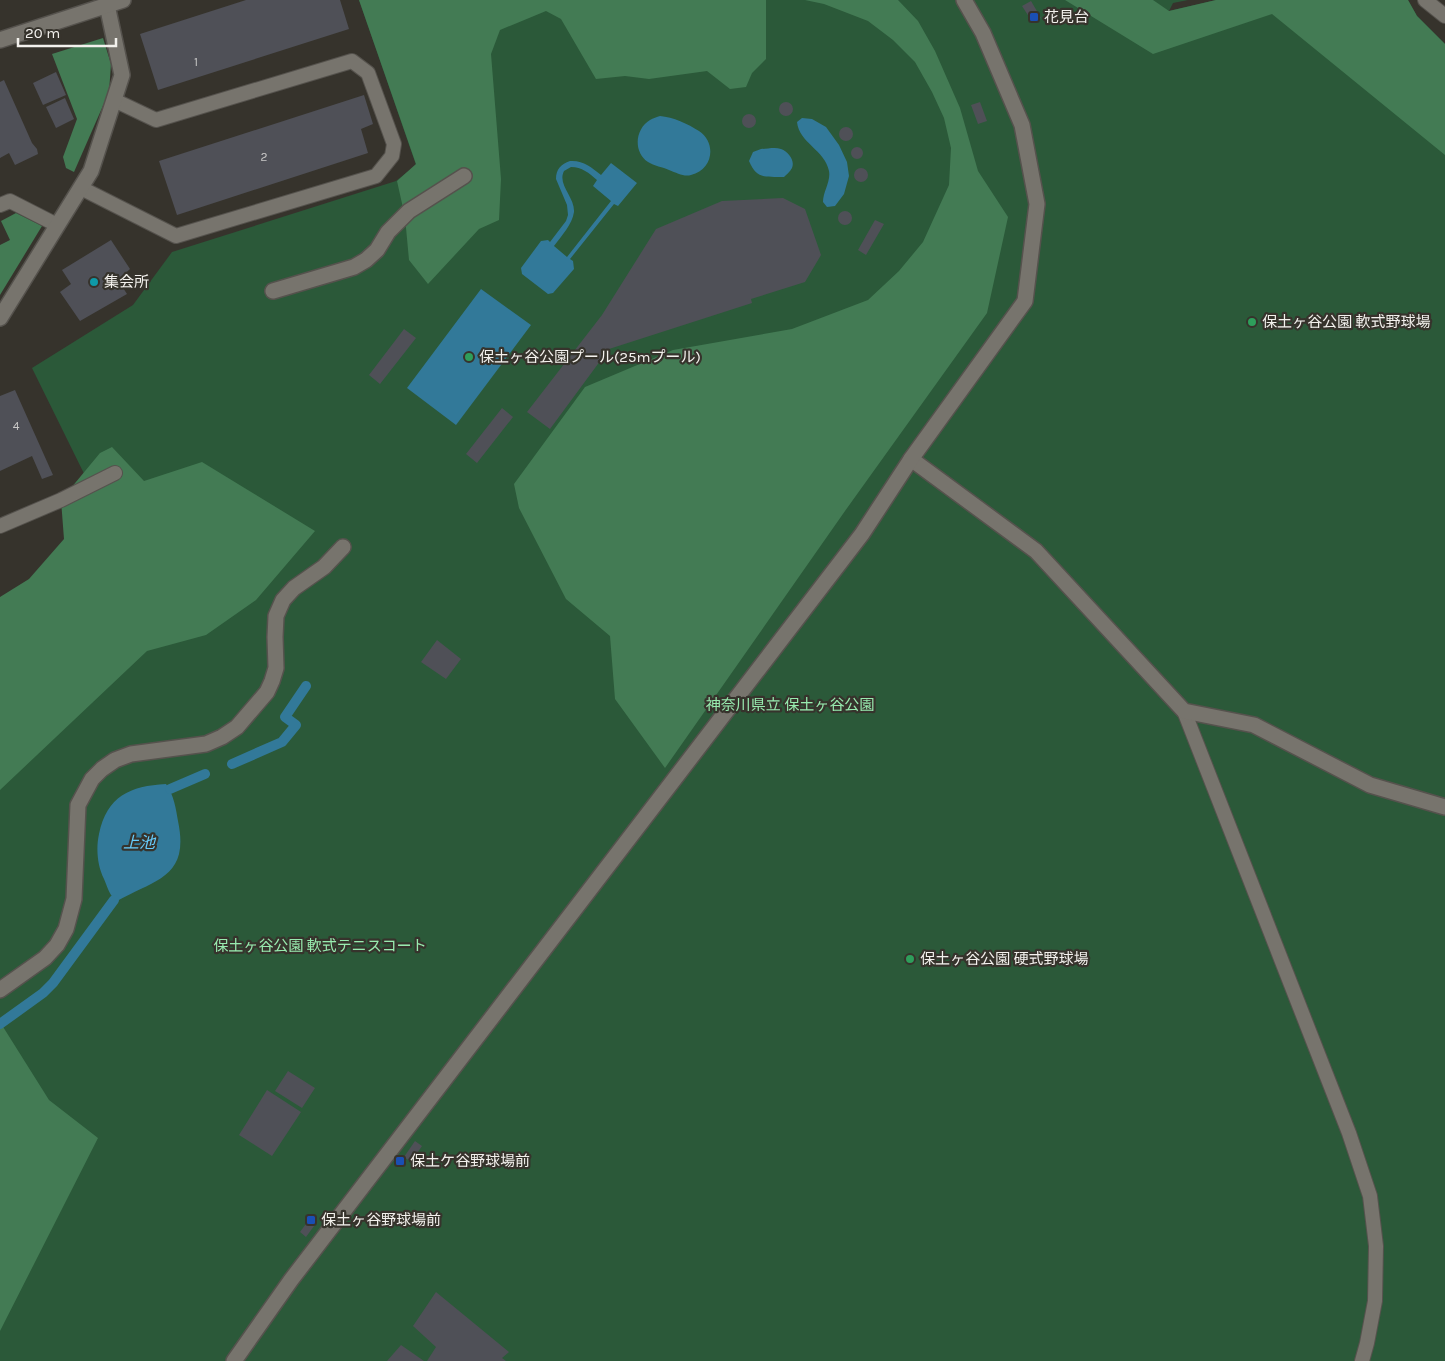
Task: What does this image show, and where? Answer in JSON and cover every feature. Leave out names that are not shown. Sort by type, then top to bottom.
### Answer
[{"type":"street","points":[[0,40],[123,0]]},
{"type":"street","points":[[234,1361],[297,1272],[862,534],[911,459],[1026,301],[1037,204],[1022,125],[984,33],[964,0]]},
{"type":"street","points":[[0,318],[91,171],[122,75],[107,5]]},
{"type":"street","points":[[273,291],[354,266],[366,260],[377,250],[388,232],[409,211],[464,176]]},
{"type":"street","points":[[911,459],[1036,551],[1184,711],[1254,725],[1370,785],[1445,807]]},
{"type":"street","points":[[0,990],[45,958],[57,945],[66,929],[74,899],[78,805],[92,779],[115,760],[131,754],[206,744],[222,738],[237,727],[267,692],[272,681],[276,668],[276,616],[283,600],[294,588],[324,567],[343,547]]},
{"type":"lane","points":[[1425,0],[1445,16]]},
{"type":"lane","points":[[81,188],[176,236],[376,176],[392,156],[394,144],[368,73],[352,61],[156,120],[114,100]]},
{"type":"lane","points":[[0,205],[10,200],[57,225]]},
{"type":"lane","points":[[0,526],[61,500],[115,473]]},
{"type":"lane","points":[[1184,711],[1349,1133],[1370,1196],[1376,1246],[1375,1301],[1362,1361]]},
{"type":"green space","name":"神奈川県立 保土ヶ谷公園","points":[[359,0],[1188,0],[1173,3],[1169,11],[1216,0],[1408,0],[1417,16],[1445,44],[1445,1361],[0,1361],[0,600],[30,582],[99,504],[32,368],[133,305],[172,252],[396,181],[416,165]]},
{"type":"green space","points":[[359,0],[766,0],[766,59],[752,73],[746,87],[730,89],[707,71],[649,79],[625,76],[596,79],[561,19],[546,11],[500,30],[491,54],[501,179],[499,220],[479,229],[428,284],[409,260],[405,217],[397,181],[416,164]]},
{"type":"green space","points":[[805,0],[898,0],[918,21],[935,51],[960,108],[978,171],[1008,217],[987,313],[845,511],[665,768],[615,699],[610,636],[566,599],[519,508],[514,484],[585,387],[673,350],[792,329],[868,300],[899,271],[923,242],[949,185],[951,148],[944,118],[932,92],[915,62],[893,40],[868,21],[824,4]]},
{"type":"green space","points":[[1065,0],[1153,0],[1169,11],[1216,0],[1408,0],[1417,16],[1445,44],[1445,155],[1272,14],[1153,54]]},
{"type":"green space","points":[[103,38],[111,64],[109,92],[74,172],[66,168],[63,157],[77,119],[52,54]]},
{"type":"green space","points":[[16,213],[42,226],[0,295],[0,245],[10,240],[1,221]]},
{"type":"green space","points":[[112,447],[144,481],[202,462],[315,531],[256,600],[206,635],[147,651],[0,790],[0,597],[29,579],[64,539],[61,500],[100,453]]},
{"type":"green space","points":[[0,1022],[49,1100],[98,1138],[0,1331]]},
{"type":"water","points":[[660,116],[685,123],[705,136],[710,149],[710,156],[704,168],[691,175],[683,175],[653,165],[643,158],[638,147],[641,129],[651,119]]},
{"type":"water","points":[[802,118],[812,119],[826,127],[839,145],[847,162],[849,176],[844,194],[835,206],[827,207],[823,202],[829,179],[829,171],[823,157],[802,136],[797,122]]},
{"type":"water","points":[[776,148],[784,150],[789,154],[793,165],[784,177],[762,176],[755,171],[749,161],[753,152],[761,149]]},
{"type":"water","points":[[567,162],[583,163],[601,175],[611,163],[637,183],[618,206],[614,204],[570,259],[573,261],[574,269],[553,293],[548,294],[522,274],[521,268],[541,241],[548,240],[550,242],[566,221],[568,215],[567,205],[556,175],[562,165]],"holes":[[[571,167],[579,168],[597,180],[593,186],[611,201],[567,257],[554,246],[573,217],[574,207],[564,186],[562,176],[564,171]]]},
{"type":"water","name":"保土ヶ谷公園プール(25mプール)","points":[[481,289],[531,325],[456,425],[407,388]]},
{"type":"water","name":"上池","points":[[166,784],[173,797],[180,840],[179,854],[174,866],[156,881],[117,901],[112,897],[102,874],[97,851],[103,821],[114,802],[122,796],[141,787]]},
{"type":"building","points":[[246,0],[340,0],[349,29],[158,90],[140,34]]},
{"type":"building","points":[[1031,1],[1041,18],[1033,23],[1022,6]]},
{"type":"building","points":[[56,72],[66,95],[43,105],[33,83]]},
{"type":"building","points":[[4,80],[38,154],[15,165],[9,153],[0,158],[0,82]]},
{"type":"building","points":[[364,95],[373,124],[361,129],[368,153],[177,215],[159,161]]},
{"type":"building","points":[[65,98],[74,119],[56,128],[46,107]]},
{"type":"building","points":[[783,102],[789,102],[793,109],[789,116],[783,116],[779,112],[779,106]]},
{"type":"building","points":[[980,102],[987,121],[978,124],[971,105]]},
{"type":"building","points":[[746,114],[752,114],[756,121],[752,128],[746,128],[742,124],[742,118]]},
{"type":"building","points":[[846,127],[851,129],[853,134],[851,139],[846,141],[841,139],[839,134],[841,129]]},
{"type":"building","points":[[859,147],[862,148],[862,158],[855,159],[852,158],[851,151],[852,148]]},
{"type":"building","points":[[861,168],[866,170],[868,175],[866,180],[861,182],[856,180],[854,175],[856,170]]},
{"type":"building","points":[[783,198],[805,209],[821,255],[805,282],[751,299],[752,303],[609,349],[550,429],[527,412],[602,315],[656,229],[722,201]]},
{"type":"building","points":[[842,211],[848,211],[852,218],[848,225],[842,225],[838,221],[838,215]]},
{"type":"building","points":[[875,220],[884,224],[866,255],[858,250]]},
{"type":"building","name":"集会所","points":[[111,240],[130,269],[118,280],[127,294],[80,321],[60,292],[71,284],[62,270]]},
{"type":"building","points":[[404,329],[416,338],[380,384],[369,375]]},
{"type":"building","points":[[15,390],[53,475],[42,479],[32,456],[0,471],[0,396]]},
{"type":"building","points":[[502,408],[513,417],[477,463],[466,454]]},
{"type":"building","points":[[437,640],[461,659],[446,679],[421,662]]},
{"type":"building","points":[[288,1071],[315,1088],[302,1108],[275,1091]]},
{"type":"building","points":[[267,1090],[301,1112],[272,1156],[239,1135]]},
{"type":"building","points":[[415,1141],[422,1146],[411,1162],[404,1157]]},
{"type":"building","points":[[311,1217],[317,1222],[306,1237],[300,1232]]},
{"type":"building","points":[[436,1292],[509,1352],[502,1358],[506,1361],[427,1361],[436,1347],[413,1326]]},
{"type":"building","points":[[401,1345],[424,1361],[387,1361]]},
{"type":"waterway","points":[[232,764],[282,742],[296,725],[285,717],[306,686]]},
{"type":"waterway","points":[[170,789],[205,774]]},
{"type":"waterway","points":[[0,1024],[43,993],[53,983],[114,900]]},
{"type":"place","name":"花見台","points":[[1034,17]]},
{"type":"place","name":"集会所","points":[[94,282]]},
{"type":"place","name":"保土ヶ谷公園 軟式野球場","points":[[1252,322]]},
{"type":"place","name":"保土ヶ谷公園プール(25mプール)","points":[[469,357]]},
{"type":"place","name":"保土ヶ谷公園 硬式野球場","points":[[910,959]]},
{"type":"place","name":"保土ケ谷野球場前","points":[[400,1161]]},
{"type":"place","name":"保土ヶ谷野球場前","points":[[311,1220]]},
{"type":"park label","name":"保土ヶ谷公園 軟式テニスコート","points":[[320,946]]}]
